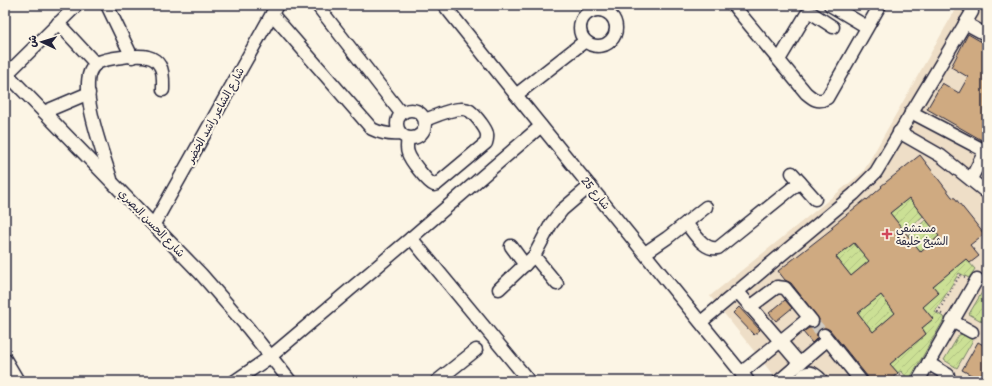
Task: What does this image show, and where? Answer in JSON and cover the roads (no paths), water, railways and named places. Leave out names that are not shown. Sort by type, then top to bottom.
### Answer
[{"type":"street","points":[[6,73],[77,5]]},
{"type":"street","points":[[107,5],[132,57]]},
{"type":"street","points":[[317,5],[401,113]]},
{"type":"street","name":"شارع 25","points":[[444,5],[745,377]]},
{"type":"street","points":[[733,5],[799,85],[812,99],[817,101],[827,98],[880,5]]},
{"type":"street","points":[[830,5],[867,27]]},
{"type":"street","points":[[701,322],[866,184],[876,172],[972,12],[974,6]]},
{"type":"street","points":[[274,10],[372,129],[381,134],[404,136],[415,138],[422,134],[425,127],[425,120],[422,113],[415,109],[408,109],[401,113],[397,120],[397,127],[404,136],[410,158],[429,182],[434,185],[486,143],[488,137],[487,131],[474,115],[465,109],[454,110],[425,120]]},
{"type":"street","name":"شارع الشاعر راشد الخضر","points":[[154,224],[274,10]]},
{"type":"street","points":[[778,60],[806,15],[813,14],[833,27]]},
{"type":"street","points":[[965,23],[987,35]]},
{"type":"street","points":[[58,24],[96,64]]},
{"type":"street","points":[[516,95],[585,41]]},
{"type":"street","points":[[111,180],[92,114],[89,93],[89,75],[92,69],[102,60],[149,57],[156,61],[161,67],[163,90]]},
{"type":"street","name":"شارع الحسن البصري","points":[[6,73],[154,224],[225,300],[290,381]]},
{"type":"street","points":[[44,112],[89,93]]},
{"type":"street","points":[[911,112],[986,152],[971,179]]},
{"type":"street","points":[[235,381],[270,356],[411,238],[541,126]]},
{"type":"street","points":[[899,132],[941,156],[986,192]]},
{"type":"street","points":[[686,223],[706,247],[712,249],[718,248],[796,177],[815,199]]},
{"type":"street","points":[[500,289],[530,260],[551,224],[562,210],[590,186]]},
{"type":"street","points":[[645,254],[706,207]]},
{"type":"street","points":[[411,238],[529,381]]},
{"type":"street","points":[[511,246],[530,260],[557,284]]},
{"type":"street","points":[[918,381],[976,280]]},
{"type":"street","points":[[745,377],[780,341],[811,319],[785,288],[781,286],[774,289],[750,307]]},
{"type":"street","points":[[738,292],[780,341],[800,372]]},
{"type":"street","points":[[952,321],[972,332]]},
{"type":"street","points":[[779,381],[800,372],[826,337],[861,381]]},
{"type":"street","points":[[437,381],[476,350]]},
{"type":"street","points":[[5,359],[18,381]]},
{"type":"street","points":[[928,364],[948,375]]},
{"type":"street","points":[[800,372],[815,374],[822,381]]},
{"type":"tunnel","points":[[812,321],[824,335]]},
{"type":"place","name":"مستشفى الشيخ خليفة","points":[[887,234]]}]
